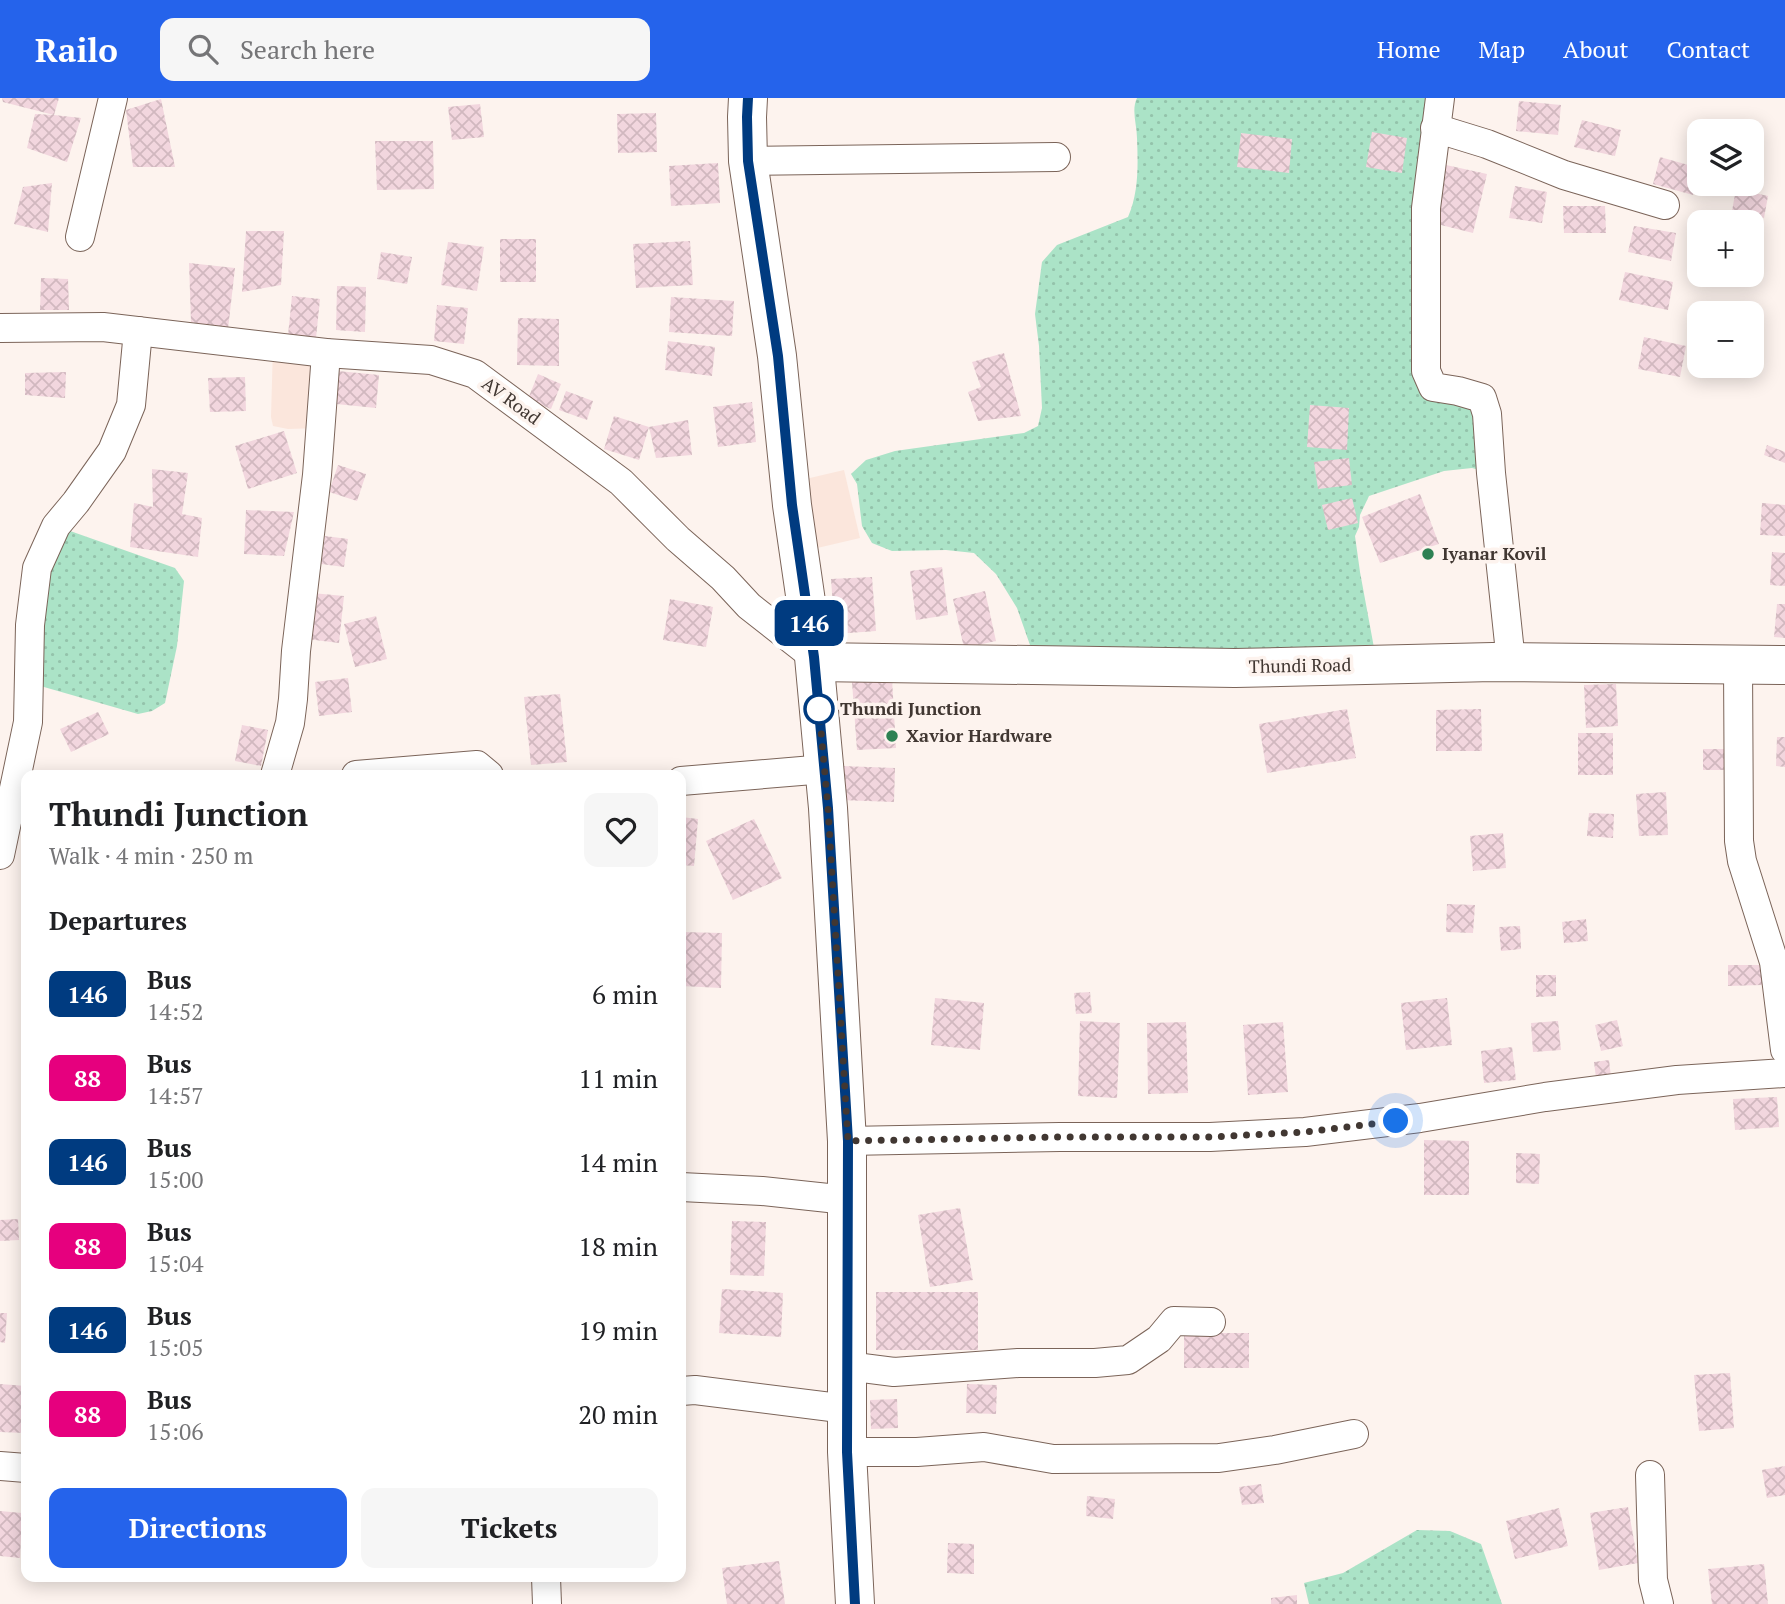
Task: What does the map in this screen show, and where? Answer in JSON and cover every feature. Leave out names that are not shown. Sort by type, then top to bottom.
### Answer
[{"type":"main road","points":[[748,98],[748,161],[778,356],[792,505],[814,659],[825,769],[848,1141],[847,1452],[855,1604]]},
{"type":"main road","name":"Thundi Road","points":[[814,659],[1235,668],[1511,662],[1785,665]]},
{"type":"street","points":[[80,237],[113,98]]},
{"type":"street","points":[[1440,98],[1426,208],[1426,371],[1433,387],[1458,390],[1482,398],[1487,414],[1511,662]]},
{"type":"street","points":[[1435,128],[1487,144],[1564,175],[1665,205]]},
{"type":"street","points":[[748,161],[1056,157]]},
{"type":"street","name":"AV Road","points":[[0,328],[103,327],[326,353],[431,360],[475,374],[621,482],[749,606],[814,659]]},
{"type":"street","points":[[0,855],[28,722],[30,625],[37,568],[57,526],[113,452],[131,405],[138,331]]},
{"type":"street","points":[[276,770],[290,723],[293,699],[296,651],[317,475],[326,353]]},
{"type":"street","points":[[1738,664],[1739,841],[1742,861],[1774,962],[1785,1050]]},
{"type":"street","points":[[416,770],[477,765],[483,770]]},
{"type":"street","points":[[686,781],[825,769]]},
{"type":"street","points":[[848,1141],[1210,1137],[1305,1132],[1677,1080],[1785,1073]]},
{"type":"street","points":[[686,1188],[762,1191],[848,1200]]},
{"type":"street","points":[[847,1366],[894,1372],[1018,1363],[1128,1360],[1159,1339],[1174,1321],[1211,1322]]},
{"type":"street","points":[[686,1391],[847,1409]]},
{"type":"street","points":[[847,1452],[917,1452],[984,1447],[1053,1458],[1219,1458],[1275,1450],[1354,1433]]},
{"type":"street","points":[[0,1466],[21,1468]]},
{"type":"street","points":[[1650,1475],[1653,1580],[1659,1604]]},
{"type":"street","points":[[546,1582],[547,1604]]},
{"type":"shaded area","points":[[273,346],[326,353],[320,428],[288,429],[273,426]]},
{"type":"shaded area","points":[[844,470],[860,538],[813,549],[797,481]]},
{"type":"green space","points":[[1137,98],[1440,98],[1426,371],[1482,398],[1491,473],[1472,468],[1444,471],[1369,496],[1360,515],[1355,536],[1377,664],[1037,665],[1017,608],[996,574],[974,553],[946,550],[892,551],[872,543],[862,526],[857,484],[851,474],[866,460],[895,451],[1024,433],[1038,426],[1042,408],[1035,314],[1042,262],[1057,245],[1128,217],[1137,178],[1134,113]]},
{"type":"green space","points":[[56,526],[175,568],[184,581],[177,646],[165,703],[152,711],[138,714],[30,683]]},
{"type":"green space","points":[[1417,1530],[1450,1531],[1481,1544],[1502,1604],[1309,1604],[1304,1583],[1343,1573]]},
{"type":"building","points":[[2,98],[59,98],[54,115],[3,102]]},
{"type":"building","points":[[161,99],[175,167],[133,167],[126,110]]},
{"type":"building","points":[[1519,101],[1561,105],[1558,135],[1516,131]]},
{"type":"building","points":[[480,104],[484,137],[452,140],[448,107]]},
{"type":"building","points":[[656,113],[657,152],[618,153],[617,114]]},
{"type":"building","points":[[35,114],[81,118],[67,162],[27,148]]},
{"type":"building","points":[[1582,120],[1621,130],[1615,156],[1574,147]]},
{"type":"building","points":[[1372,132],[1407,138],[1402,173],[1366,167]]},
{"type":"building","points":[[1241,133],[1292,139],[1289,173],[1237,167]]},
{"type":"building","points":[[375,141],[433,141],[434,189],[377,190]]},
{"type":"building","points":[[1660,157],[1687,165],[1687,193],[1653,184]]},
{"type":"building","points":[[718,163],[720,203],[671,206],[669,166]]},
{"type":"building","points":[[1446,165],[1487,174],[1473,233],[1433,223]]},
{"type":"building","points":[[52,183],[48,232],[14,224],[23,187]]},
{"type":"building","points":[[1515,186],[1547,192],[1542,223],[1509,218]]},
{"type":"building","points":[[1735,196],[1768,196],[1764,218],[1764,210],[1732,210]]},
{"type":"building","points":[[1563,206],[1605,206],[1606,233],[1564,233]]},
{"type":"building","points":[[1634,226],[1676,233],[1671,261],[1628,252]]},
{"type":"building","points":[[246,231],[284,231],[281,285],[242,292]]},
{"type":"building","points":[[500,239],[536,239],[536,282],[500,282]]},
{"type":"building","points":[[690,241],[693,285],[636,288],[633,244]]},
{"type":"building","points":[[448,242],[484,247],[477,291],[441,285]]},
{"type":"building","points":[[381,252],[412,257],[407,284],[377,279]]},
{"type":"building","points":[[189,263],[235,268],[228,329],[191,322]]},
{"type":"building","points":[[1625,272],[1673,282],[1668,310],[1619,300]]},
{"type":"building","points":[[41,278],[68,279],[69,310],[40,310]]},
{"type":"building","points":[[337,286],[366,287],[365,332],[336,330]]},
{"type":"building","points":[[292,296],[320,299],[316,338],[288,335]]},
{"type":"building","points":[[671,297],[734,301],[732,336],[669,332]]},
{"type":"building","points":[[437,305],[468,308],[464,344],[434,341]]},
{"type":"building","points":[[518,318],[559,319],[559,366],[517,365]]},
{"type":"building","points":[[1644,337],[1686,346],[1680,377],[1638,369]]},
{"type":"building","points":[[668,341],[715,347],[712,376],[665,370]]},
{"type":"building","points":[[1004,353],[1021,416],[978,421],[968,392],[981,387],[972,362]]},
{"type":"building","points":[[338,371],[379,375],[376,408],[336,404]]},
{"type":"building","points":[[66,372],[65,398],[25,395],[25,373]]},
{"type":"building","points":[[538,374],[561,384],[551,409],[528,399]]},
{"type":"building","points":[[245,377],[246,411],[210,412],[208,378]]},
{"type":"building","points":[[566,391],[593,401],[587,420],[559,410]]},
{"type":"building","points":[[752,402],[756,442],[718,447],[713,407]]},
{"type":"building","points":[[1310,405],[1349,408],[1347,450],[1307,447]]},
{"type":"building","points":[[614,416],[649,427],[639,460],[604,449]]},
{"type":"building","points":[[688,420],[692,455],[656,458],[649,427]]},
{"type":"building","points":[[284,431],[297,473],[248,489],[235,446]]},
{"type":"building","points":[[1767,445],[1785,452],[1785,463],[1764,455]]},
{"type":"building","points":[[1349,458],[1352,485],[1318,489],[1314,462]]},
{"type":"building","points":[[338,465],[366,474],[357,501],[329,492]]},
{"type":"building","points":[[152,469],[188,473],[182,514],[202,518],[198,557],[130,547],[134,503],[153,507]]},
{"type":"building","points":[[1420,494],[1439,544],[1380,563],[1362,517]]},
{"type":"building","points":[[1352,498],[1358,523],[1328,530],[1322,505]]},
{"type":"building","points":[[1762,503],[1785,505],[1785,536],[1760,535]]},
{"type":"building","points":[[246,510],[294,512],[284,556],[244,554]]},
{"type":"building","points":[[325,536],[348,539],[344,567],[321,564]]},
{"type":"building","points":[[1772,552],[1785,553],[1785,586],[1770,585]]},
{"type":"building","points":[[942,567],[948,615],[916,620],[910,571]]},
{"type":"building","points":[[872,577],[876,631],[835,634],[831,579]]},
{"type":"building","points":[[985,591],[996,641],[964,648],[953,599]]},
{"type":"building","points":[[312,593],[344,596],[339,643],[307,639]]},
{"type":"building","points":[[670,599],[713,607],[706,647],[663,640]]},
{"type":"building","points":[[1777,604],[1785,604],[1785,638],[1774,637]]},
{"type":"building","points":[[376,616],[387,659],[355,667],[344,624]]},
{"type":"building","points":[[348,678],[352,712],[319,716],[315,682]]},
{"type":"building","points":[[892,679],[896,748],[857,750],[852,682]]},
{"type":"building","points":[[1616,684],[1618,726],[1586,728],[1584,685]]},
{"type":"building","points":[[560,694],[567,762],[531,765],[524,697]]},
{"type":"building","points":[[1347,709],[1356,758],[1267,773],[1259,724]]},
{"type":"building","points":[[1481,709],[1482,751],[1436,751],[1436,710]]},
{"type":"building","points":[[98,712],[109,734],[71,752],[60,729]]},
{"type":"building","points":[[242,725],[268,730],[261,766],[235,761]]},
{"type":"building","points":[[1578,733],[1613,733],[1613,775],[1578,775]]},
{"type":"building","points":[[1777,737],[1785,737],[1785,767],[1776,766]]},
{"type":"building","points":[[1703,749],[1724,749],[1724,770],[1703,770]]},
{"type":"building","points":[[842,766],[895,768],[894,802],[841,800]]},
{"type":"building","points":[[1666,792],[1668,835],[1639,836],[1636,794]]},
{"type":"building","points":[[1589,813],[1614,814],[1613,838],[1587,836]]},
{"type":"building","points":[[686,818],[698,819],[694,866],[686,865]]},
{"type":"building","points":[[754,819],[782,878],[733,900],[706,841]]},
{"type":"building","points":[[1503,833],[1506,868],[1473,871],[1470,836]]},
{"type":"building","points":[[1447,904],[1475,905],[1473,933],[1446,932]]},
{"type":"building","points":[[1586,919],[1588,941],[1564,943],[1562,922]]},
{"type":"building","points":[[1520,926],[1521,949],[1501,951],[1499,927]]},
{"type":"building","points":[[686,932],[722,933],[721,988],[686,986]]},
{"type":"building","points":[[1728,965],[1762,965],[1762,985],[1728,986]]},
{"type":"building","points":[[1536,975],[1556,975],[1556,996],[1536,997]]},
{"type":"building","points":[[1090,992],[1092,1013],[1076,1014],[1074,993]]},
{"type":"building","points":[[935,998],[984,1003],[980,1050],[931,1045]]},
{"type":"building","points":[[1447,998],[1452,1045],[1406,1050],[1401,1003]]},
{"type":"building","points":[[1617,1020],[1623,1046],[1601,1051],[1595,1025]]},
{"type":"building","points":[[1080,1021],[1120,1023],[1117,1098],[1078,1096]]},
{"type":"building","points":[[1558,1021],[1561,1050],[1533,1052],[1531,1023]]},
{"type":"building","points":[[1186,1022],[1188,1093],[1148,1094],[1147,1023]]},
{"type":"building","points":[[1283,1022],[1288,1092],[1248,1095],[1243,1025]]},
{"type":"building","points":[[1512,1047],[1516,1080],[1484,1083],[1481,1051]]},
{"type":"building","points":[[1609,1060],[1611,1077],[1596,1078],[1594,1062]]},
{"type":"building","points":[[1777,1097],[1779,1127],[1735,1130],[1733,1099]]},
{"type":"building","points":[[1424,1140],[1469,1141],[1469,1195],[1424,1195]]},
{"type":"building","points":[[1516,1153],[1540,1154],[1539,1184],[1516,1183]]},
{"type":"building","points":[[960,1208],[973,1280],[930,1287],[918,1215]]},
{"type":"building","points":[[18,1219],[19,1240],[0,1241],[0,1220]]},
{"type":"building","points":[[732,1221],[766,1222],[764,1276],[730,1275]]},
{"type":"building","points":[[722,1289],[783,1293],[781,1337],[719,1333]]},
{"type":"building","points":[[876,1292],[978,1292],[978,1350],[876,1350]]},
{"type":"building","points":[[0,1313],[7,1313],[5,1343],[0,1342]]},
{"type":"building","points":[[1184,1333],[1249,1333],[1249,1368],[1184,1368]]},
{"type":"building","points":[[1730,1373],[1734,1428],[1699,1431],[1694,1375]]},
{"type":"building","points":[[0,1384],[21,1386],[21,1433],[0,1432]]},
{"type":"building","points":[[967,1384],[997,1385],[996,1414],[966,1413]]},
{"type":"building","points":[[897,1399],[898,1428],[871,1429],[870,1400]]},
{"type":"building","points":[[1785,1466],[1785,1495],[1767,1498],[1762,1470]]},
{"type":"building","points":[[1261,1484],[1264,1503],[1242,1505],[1239,1487]]},
{"type":"building","points":[[1087,1496],[1115,1499],[1113,1519],[1086,1516]]},
{"type":"building","points":[[1628,1507],[1638,1563],[1599,1570],[1590,1513]]},
{"type":"building","points":[[1559,1508],[1568,1546],[1515,1559],[1506,1521]]},
{"type":"building","points":[[0,1511],[21,1513],[20,1558],[0,1556]]},
{"type":"building","points":[[948,1543],[974,1544],[974,1574],[947,1573]]},
{"type":"building","points":[[779,1561],[785,1604],[727,1604],[722,1568]]},
{"type":"building","points":[[1764,1564],[1768,1604],[1712,1604],[1708,1569]]},
{"type":"building","points":[[1297,1595],[1297,1604],[1271,1604],[1271,1598]]},
{"type":"bus line","name":"146","points":[[748,98],[748,161],[778,356],[792,505],[814,657],[828,808],[848,1141],[847,1452],[855,1604]]},
{"type":"place","name":"Iyanar Kovil","points":[[1428,554]]},
{"type":"place","name":"Thundi Junction","points":[[819,709]]},
{"type":"place","name":"Xavior Hardware","points":[[892,736]]},
{"type":"route","points":[[819,709],[828,808],[848,1141],[1210,1137],[1305,1132],[1396,1121]]}]
